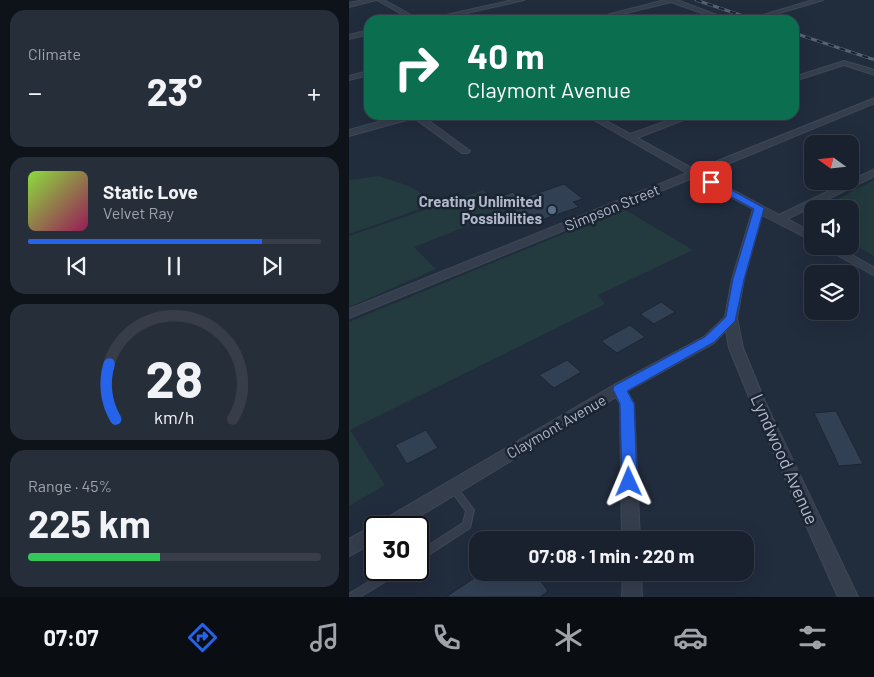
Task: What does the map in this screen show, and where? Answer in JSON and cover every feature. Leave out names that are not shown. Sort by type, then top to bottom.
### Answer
[{"type":"street","points":[[349,4],[373,0]]},
{"type":"street","points":[[380,0],[408,15]]},
{"type":"street","points":[[450,15],[521,0]]},
{"type":"street","points":[[610,15],[671,0],[713,15]]},
{"type":"street","points":[[767,15],[820,0]]},
{"type":"street","points":[[349,37],[364,33]]},
{"type":"street","points":[[799,77],[844,63],[874,73]]},
{"type":"street","points":[[349,78],[364,74]]},
{"type":"street","name":"Simpson Street","points":[[349,314],[874,100]]},
{"type":"street","points":[[349,133],[397,120]]},
{"type":"street","points":[[422,120],[465,151]]},
{"type":"street","points":[[598,120],[804,233]]},
{"type":"street","points":[[630,137],[678,120]]},
{"type":"street","points":[[779,219],[874,172]]},
{"type":"street","points":[[731,318],[738,279],[759,208]]},
{"type":"street","points":[[843,255],[874,273]]},
{"type":"street","name":"Claymont Avenue","points":[[404,516],[619,389],[709,340],[731,318]]},
{"type":"street","name":"Lyndwood Avenue","points":[[731,318],[736,348],[848,597]]},
{"type":"street","points":[[619,389],[627,404],[631,531]]},
{"type":"street","points":[[349,548],[364,539]]},
{"type":"street","points":[[632,581],[632,597]]},
{"type":"lane","points":[[429,550],[467,525],[470,510],[452,487]]},
{"type":"lane","points":[[351,597],[378,581]]},
{"type":"green space","points":[[379,176],[409,186],[437,203],[349,234],[349,180]]},
{"type":"green space","points":[[874,180],[874,256],[859,247],[859,200],[836,200],[855,190],[859,190],[859,188]]},
{"type":"green space","points":[[483,190],[506,211],[414,247],[436,269],[349,307],[349,236]]},
{"type":"green space","points":[[624,209],[693,250],[598,295],[605,304],[350,430],[385,485],[349,506],[349,322]]},
{"type":"building","points":[[564,184],[583,199],[573,202],[579,207],[530,224],[499,197],[513,192],[520,199]]},
{"type":"building","points":[[661,302],[675,312],[654,324],[640,314]]},
{"type":"building","points":[[630,325],[645,337],[617,353],[601,341]]},
{"type":"building","points":[[567,360],[581,372],[554,388],[539,375]]},
{"type":"building","points":[[836,411],[863,464],[839,466],[814,413]]},
{"type":"building","points":[[426,430],[438,448],[407,464],[395,445]]},
{"type":"building","points":[[470,581],[541,581],[548,591],[540,597],[446,597]]},
{"type":"railway","points":[[696,0],[740,15]]},
{"type":"railway","points":[[799,35],[875,60]]},
{"type":"place","name":"Creating Unlimited Possibilities","points":[[552,210]]},
{"type":"route","points":[[629,482],[627,404],[619,389],[709,340],[731,318],[738,279],[759,208],[711,182]]}]
